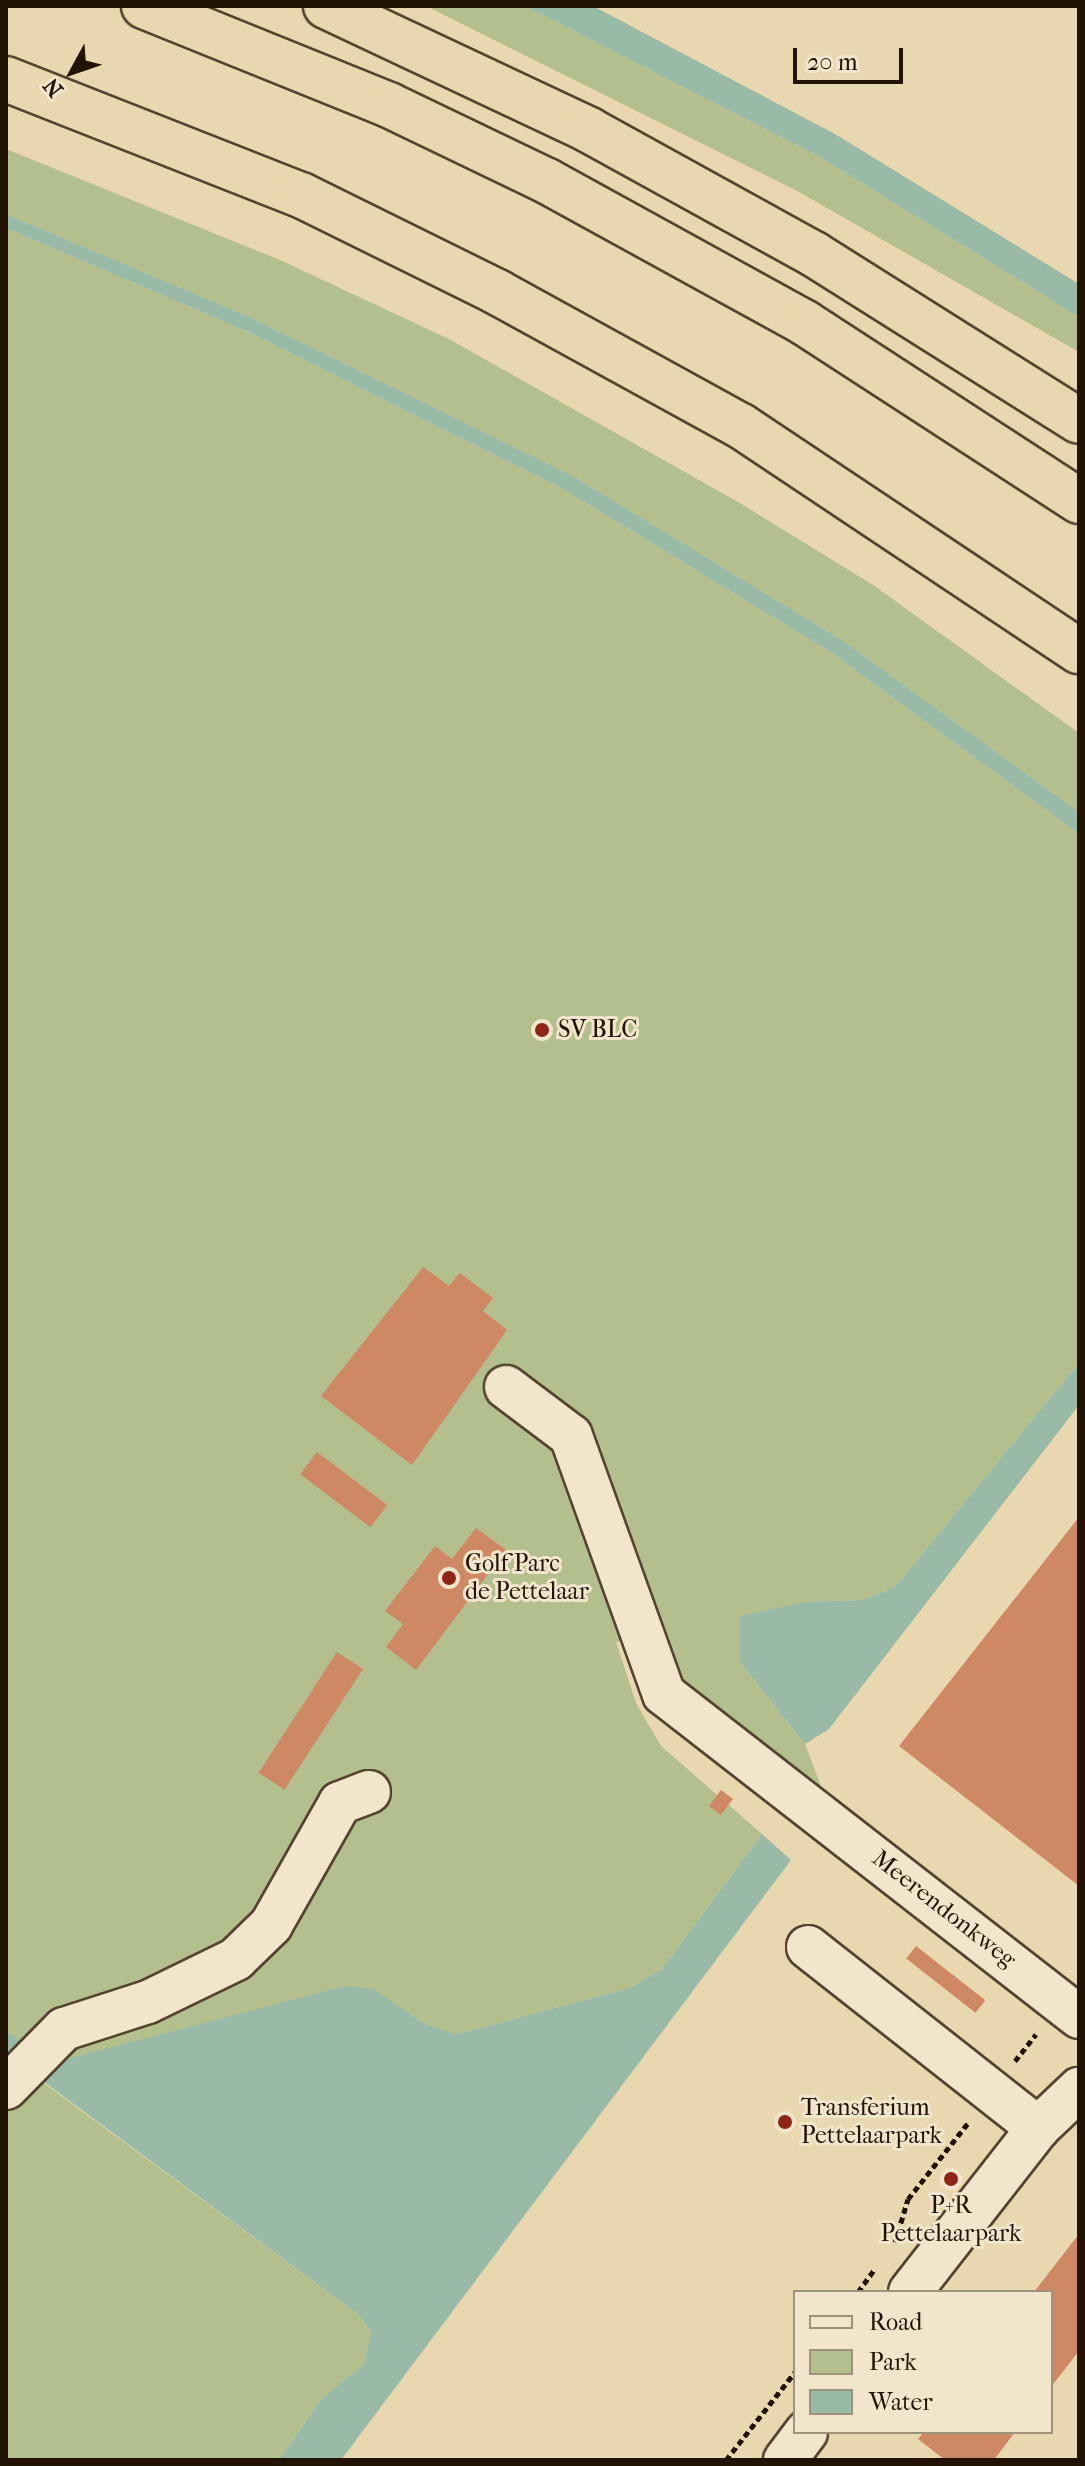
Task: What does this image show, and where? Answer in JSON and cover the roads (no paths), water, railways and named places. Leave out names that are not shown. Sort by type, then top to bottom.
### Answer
[{"type":"highway","points":[[144,6],[389,105],[547,181],[805,323],[1079,501]]},
{"type":"highway","points":[[326,6],[602,137],[814,254],[1079,421]]},
{"type":"highway","points":[[6,79],[301,195],[497,292],[741,426],[1079,651]]},
{"type":"street","name":"Meerendonkweg","points":[[506,1387],[571,1436],[664,1694],[1078,2014]]},
{"type":"street","points":[[21,2069],[64,2029],[148,2002],[236,1959],[271,1925],[340,1803],[369,1792]]},
{"type":"street","points":[[808,1947],[1038,2128]]},
{"type":"street","points":[[912,2290],[1038,2128],[1079,2089]]},
{"type":"water","points":[[525,6],[593,6],[835,134],[1079,284],[1079,317],[820,157]]},
{"type":"water","points":[[6,214],[250,317],[573,476],[842,640],[1079,812],[1079,834],[832,653],[565,490],[246,331],[6,228]]},
{"type":"water","points":[[1079,1363],[1079,1405],[829,1729],[805,1744],[740,1662],[740,1616],[806,1602],[862,1600],[895,1587]]},
{"type":"water","points":[[762,1834],[791,1860],[341,2460],[279,2460],[322,2398],[364,2364],[371,2332],[359,2315],[6,2054],[6,2031],[52,2063],[345,1986],[374,1989],[425,2024],[457,2034],[630,1988],[662,1969]]},
{"type":"place","name":"SV BLC","points":[[542,1030]]},
{"type":"place","name":"Golf Parc de Pettelaar","points":[[449,1578]]},
{"type":"place","name":"Transferium Pettelaarpark","points":[[785,2122]]},
{"type":"place","name":"P+R Pettelaarpark","points":[[951,2179]]}]
